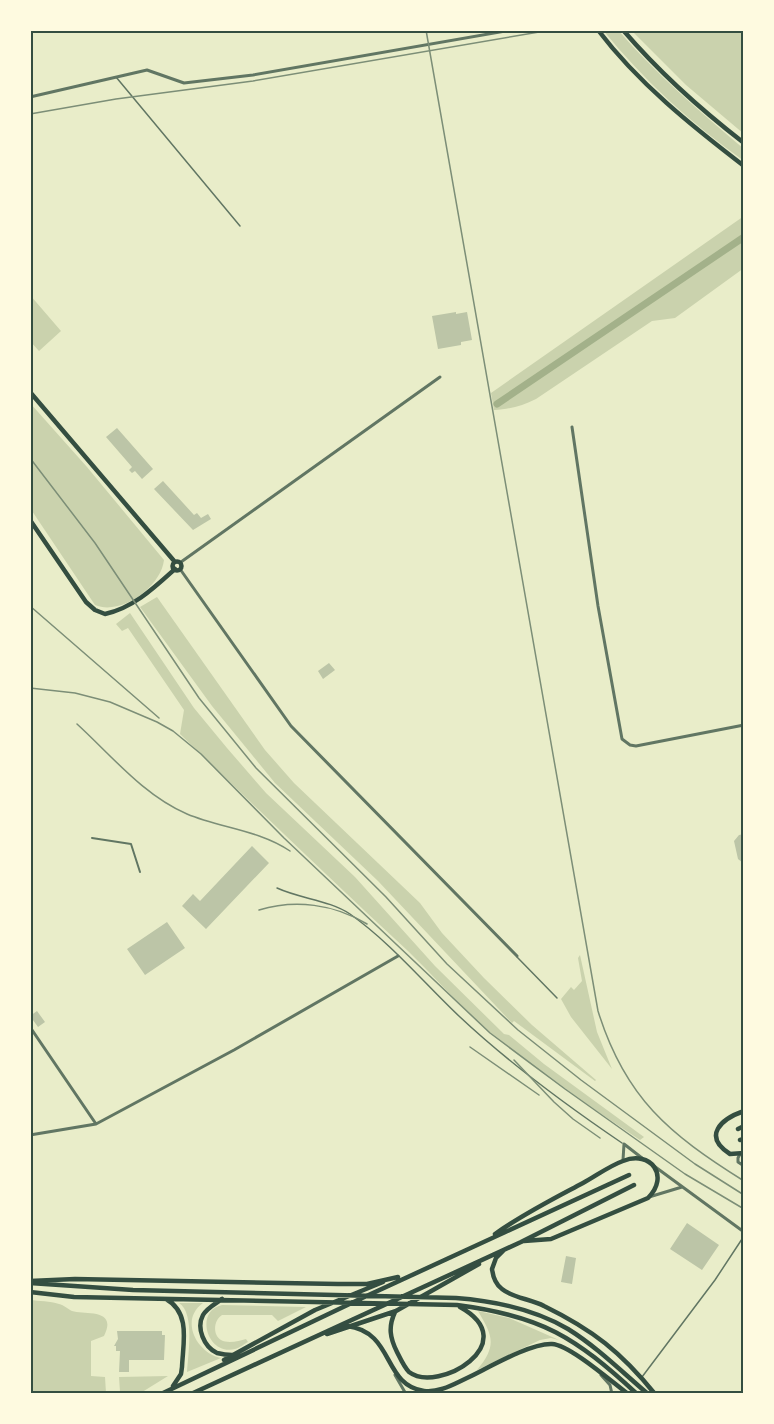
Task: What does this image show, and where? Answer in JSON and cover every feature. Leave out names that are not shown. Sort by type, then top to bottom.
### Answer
[{"type":"main road","points":[[598,30],[631,68],[663,99],[744,166]]},
{"type":"main road","points":[[623,30],[640,50],[696,104],[744,143]]},
{"type":"main road","points":[[30,392],[178,562],[178,569]]},
{"type":"main road","points":[[30,520],[86,602],[95,610],[105,614],[127,606],[147,594],[178,569]]},
{"type":"main road","points":[[178,562],[173,565],[178,569]]},
{"type":"main road","points":[[742,1154],[730,1154],[721,1149],[717,1140],[717,1130],[720,1123],[729,1116],[744,1111]]},
{"type":"main road","points":[[738,1129],[744,1126]]},
{"type":"main road","points":[[486,1241],[516,1219],[623,1161],[633,1158],[644,1159],[653,1165],[658,1173],[655,1191],[648,1197],[551,1239],[521,1242]]},
{"type":"main road","points":[[161,1394],[629,1175]]},
{"type":"main road","points":[[191,1394],[521,1242],[634,1185]]},
{"type":"main road","points":[[507,1248],[493,1264],[492,1274],[497,1286],[503,1291],[533,1300],[572,1319],[616,1351],[655,1394]]},
{"type":"main road","points":[[294,1345],[396,1311],[507,1248]]},
{"type":"main road","points":[[30,1282],[75,1279],[367,1284],[426,1269]]},
{"type":"main road","points":[[207,1371],[315,1310],[398,1277]]},
{"type":"main road","points":[[30,1282],[133,1290],[456,1298],[500,1303],[547,1319],[567,1329],[648,1394]]},
{"type":"main road","points":[[30,1292],[74,1297],[457,1305],[491,1310],[520,1316],[552,1329],[591,1354],[636,1394]]},
{"type":"main road","points":[[164,1298],[178,1308],[184,1322],[181,1374],[172,1388]]},
{"type":"main road","points":[[223,1299],[210,1306],[200,1324],[202,1336],[209,1346],[218,1353],[232,1355]]},
{"type":"main road","points":[[396,1311],[390,1332],[399,1356],[409,1371],[417,1376],[430,1378],[470,1362],[481,1348],[484,1337],[480,1323],[471,1313],[457,1305]]},
{"type":"main road","points":[[347,1326],[374,1336],[392,1368],[403,1380],[424,1391],[447,1388],[532,1347],[553,1344],[566,1349],[628,1394]]},
{"type":"street","points":[[30,97],[147,70],[184,83],[253,75],[512,30]]},
{"type":"street","points":[[178,562],[440,376]]},
{"type":"street","points":[[573,427],[598,606],[622,739],[636,746],[744,725]]},
{"type":"street","points":[[178,569],[291,726],[517,956]]},
{"type":"street","points":[[92,838],[131,844],[140,872]]},
{"type":"street","points":[[30,1135],[96,1124],[234,1050],[398,956]]},
{"type":"street","points":[[30,1027],[96,1124]]},
{"type":"street","points":[[624,1144],[644,1159]]},
{"type":"street","points":[[623,1161],[624,1144]]},
{"type":"street","points":[[742,1154],[738,1162],[744,1166]]},
{"type":"street","points":[[653,1165],[744,1234]]},
{"type":"street","points":[[648,1197],[682,1187]]},
{"type":"street","points":[[392,1368],[406,1394]]},
{"type":"street","points":[[595,1370],[610,1385],[612,1394]]},
{"type":"street","points":[[433,1394],[447,1388]]},
{"type":"lane","points":[[116,77],[240,226]]},
{"type":"lane","points":[[278,888],[294,896],[335,906],[348,913],[398,956],[460,1018],[504,1056],[624,1144]]},
{"type":"lane","points":[[517,956],[557,998]]},
{"type":"lane","points":[[641,1378],[715,1280],[744,1234]]},
{"type":"green space","points":[[603,30],[618,30],[663,77],[744,149],[744,161],[669,100]]},
{"type":"green space","points":[[631,30],[744,30],[744,134],[686,85]]},
{"type":"green space","points":[[744,216],[744,268],[675,318],[652,321],[536,399],[516,407],[494,410],[491,393]]},
{"type":"green space","points":[[30,295],[61,331],[39,351],[30,341]]},
{"type":"green space","points":[[30,403],[87,467],[164,560],[156,580],[138,597],[127,603],[105,607],[95,605],[30,508]]},
{"type":"green space","points":[[157,597],[265,750],[294,783],[420,903],[442,933],[484,978],[532,1025],[595,1081],[514,1021],[512,1023],[378,881],[275,783],[212,706],[140,607]]},
{"type":"green space","points":[[130,613],[194,708],[227,748],[266,793],[355,877],[435,966],[504,1034],[509,1035],[544,1064],[644,1137],[640,1140],[548,1077],[495,1037],[180,734],[184,710],[128,628],[122,631],[116,624]]},
{"type":"green space","points":[[580,955],[597,1032],[612,1069],[571,1017],[561,999],[571,987],[574,990],[582,981],[578,958]]},
{"type":"green space","points":[[30,1300],[56,1303],[72,1311],[98,1314],[107,1321],[104,1336],[91,1341],[91,1376],[105,1377],[106,1393],[120,1392],[119,1377],[168,1376],[139,1394],[30,1394]]},
{"type":"green space","points":[[179,1303],[203,1303],[192,1318],[194,1335],[205,1350],[221,1358],[187,1372],[189,1324],[184,1308]]},
{"type":"green space","points":[[222,1305],[306,1307],[278,1321],[272,1315],[222,1315],[215,1327],[218,1337],[227,1342],[246,1339],[248,1342],[237,1348],[225,1349],[217,1346],[211,1340],[206,1323],[213,1309]]},
{"type":"green space","points":[[478,1311],[509,1318],[559,1340],[551,1338],[540,1340],[477,1370],[488,1354],[491,1340]]},
{"type":"building","points":[[456,312],[456,314],[467,312],[472,340],[461,342],[461,345],[438,349],[432,316]]},
{"type":"building","points":[[117,428],[153,469],[142,479],[135,471],[132,473],[129,470],[132,467],[106,437]]},
{"type":"building","points":[[163,481],[194,515],[197,513],[201,518],[208,514],[211,519],[193,530],[154,489]]},
{"type":"building","points":[[329,663],[335,670],[323,679],[318,671]]},
{"type":"building","points":[[744,834],[743,863],[738,859],[734,841],[739,835]]},
{"type":"building","points":[[252,846],[269,863],[206,929],[182,906],[193,894],[200,901]]},
{"type":"building","points":[[167,922],[185,948],[145,975],[127,949]]},
{"type":"building","points":[[37,1011],[45,1022],[38,1027],[30,1016]]},
{"type":"building","points":[[687,1223],[719,1245],[702,1270],[670,1249]]},
{"type":"building","points":[[566,1256],[576,1258],[572,1284],[561,1282]]},
{"type":"building","points":[[117,1331],[162,1331],[162,1335],[165,1335],[164,1360],[129,1360],[129,1372],[119,1372],[120,1351],[116,1351],[116,1346],[114,1346],[118,1339]]},
{"type":"waterway","points":[[497,404],[744,237]]},
{"type":"tram line","points":[[30,114],[116,99],[253,81],[551,30]]},
{"type":"railway","points":[[426,30],[598,1011],[622,1068],[636,1091],[653,1111],[693,1147],[744,1181]]},
{"type":"railway","points":[[30,458],[95,543],[199,698],[256,768],[386,897],[447,964],[518,1030],[581,1080],[695,1164],[744,1195]]},
{"type":"railway","points":[[30,606],[159,718]]},
{"type":"railway","points":[[30,688],[75,693],[110,702],[173,731],[201,754],[284,838],[490,1033],[685,1174],[744,1209]]},
{"type":"railway","points":[[77,724],[128,774],[171,806],[200,819],[265,838],[290,851]]},
{"type":"railway","points":[[259,910],[286,905],[314,905],[341,912],[367,924]]},
{"type":"railway","points":[[470,1047],[539,1095]]},
{"type":"railway","points":[[514,1060],[554,1102],[600,1138]]}]
